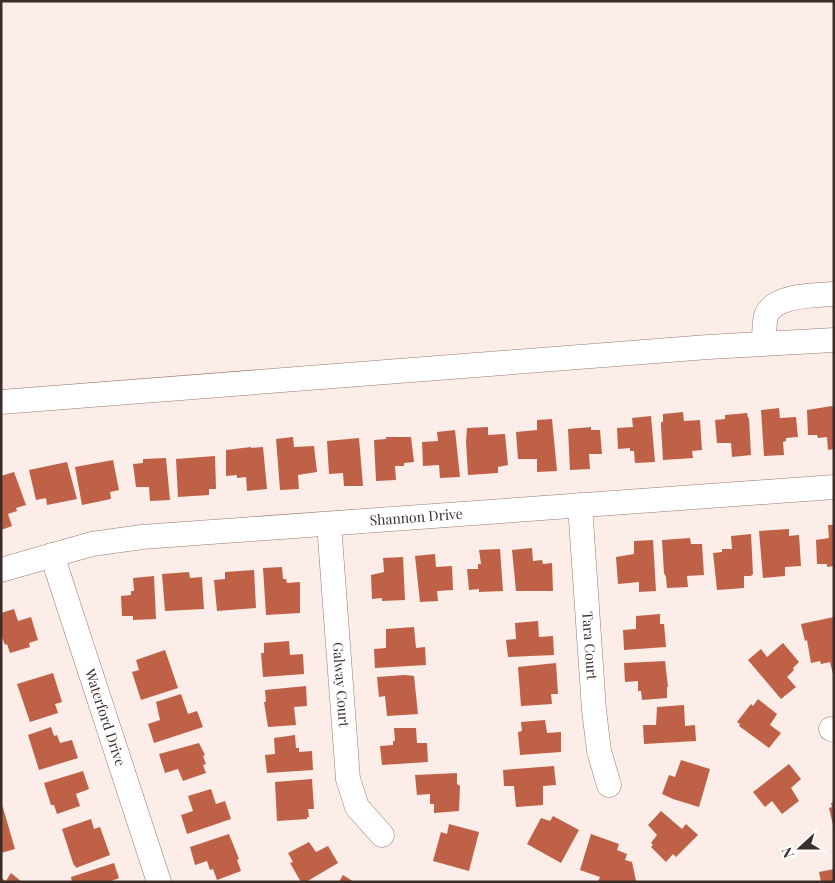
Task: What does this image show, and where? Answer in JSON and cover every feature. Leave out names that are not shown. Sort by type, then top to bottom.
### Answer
[{"type":"street","points":[[764,343],[766,314],[774,305],[785,300],[834,294]]},
{"type":"street","points":[[1,402],[764,343],[834,340]]},
{"type":"street","name":"Shannon Drive","points":[[1,570],[92,544],[142,537],[834,487]]},
{"type":"street","name":"Tara Court","points":[[580,505],[594,710],[599,751],[609,785]]},
{"type":"street","name":"Galway Court","points":[[329,524],[348,779],[357,807],[382,835]]},
{"type":"street","name":"Waterford Drive","points":[[52,554],[159,882]]},
{"type":"building","points":[[832,406],[834,408],[834,449],[828,450],[827,437],[818,438],[817,435],[808,435],[807,410]]},
{"type":"building","points":[[779,408],[780,418],[796,417],[798,437],[786,438],[786,441],[783,442],[784,455],[764,456],[761,410]]},
{"type":"building","points":[[683,412],[684,421],[700,420],[702,450],[692,451],[693,458],[663,460],[661,422],[663,422],[663,414]]},
{"type":"building","points":[[747,413],[749,418],[751,455],[732,457],[731,443],[717,443],[715,420],[725,419],[725,415]]},
{"type":"building","points":[[651,416],[655,462],[635,463],[634,451],[630,451],[630,448],[618,449],[617,428],[633,427],[632,418]]},
{"type":"building","points":[[552,419],[557,471],[537,472],[537,459],[518,459],[516,432],[537,430],[537,420]]},
{"type":"building","points":[[488,427],[488,435],[505,434],[508,465],[498,467],[498,473],[468,475],[467,428]]},
{"type":"building","points":[[591,427],[591,430],[600,430],[602,454],[589,454],[590,469],[570,470],[568,429]]},
{"type":"building","points":[[455,430],[460,477],[440,478],[439,465],[423,466],[422,442],[438,441],[437,432]]},
{"type":"building","points":[[293,437],[294,447],[314,446],[317,472],[298,475],[299,489],[280,490],[276,439]]},
{"type":"building","points":[[386,437],[411,437],[414,462],[404,463],[404,466],[395,466],[396,480],[376,481],[374,440],[386,439]]},
{"type":"building","points":[[359,438],[363,486],[344,486],[343,473],[329,474],[327,441]]},
{"type":"building","points":[[263,447],[267,489],[247,491],[246,477],[237,478],[237,475],[226,476],[226,450]]},
{"type":"building","points":[[215,456],[216,489],[209,489],[209,495],[178,497],[176,459]]},
{"type":"building","points":[[166,458],[170,500],[150,501],[149,487],[136,487],[133,464],[143,463],[143,459]]},
{"type":"building","points":[[113,460],[119,490],[110,492],[111,499],[82,505],[75,467]]},
{"type":"building","points":[[67,462],[77,499],[47,505],[46,498],[36,500],[29,470]]},
{"type":"building","points":[[14,472],[26,505],[16,508],[17,511],[8,514],[12,526],[1,530],[1,476]]},
{"type":"building","points":[[828,525],[834,525],[834,566],[827,567],[827,564],[817,564],[816,540],[829,538]]},
{"type":"building","points":[[789,529],[789,536],[799,535],[801,566],[785,567],[785,576],[763,578],[759,531]]},
{"type":"building","points":[[751,534],[753,574],[751,576],[744,576],[744,588],[717,590],[713,553],[722,552],[722,549],[732,549],[731,536]]},
{"type":"building","points":[[690,538],[691,544],[702,544],[704,575],[687,576],[688,587],[667,588],[662,540]]},
{"type":"building","points":[[653,540],[656,591],[639,592],[639,582],[618,584],[616,557],[634,554],[634,541]]},
{"type":"building","points":[[532,548],[533,561],[542,560],[543,564],[552,563],[553,591],[516,591],[512,550]]},
{"type":"building","points":[[500,549],[503,591],[479,592],[479,589],[469,590],[467,569],[478,569],[478,564],[481,564],[479,550]]},
{"type":"building","points":[[435,554],[436,567],[452,566],[453,590],[437,591],[438,601],[420,602],[415,556]]},
{"type":"building","points":[[403,557],[405,600],[382,601],[382,598],[372,599],[371,575],[384,572],[383,558]]},
{"type":"building","points":[[282,567],[283,579],[286,579],[287,583],[300,582],[300,613],[266,615],[263,568]]},
{"type":"building","points":[[254,570],[256,608],[217,611],[214,580],[225,579],[225,572]]},
{"type":"building","points":[[189,572],[190,578],[202,577],[204,609],[165,611],[162,574]]},
{"type":"building","points":[[154,576],[156,619],[133,620],[133,616],[122,616],[121,596],[131,595],[131,591],[134,591],[133,578]]},
{"type":"building","points":[[14,609],[18,621],[31,617],[38,640],[29,643],[30,647],[10,653],[1,635],[1,613]]},
{"type":"building","points":[[660,614],[660,624],[664,624],[666,647],[624,650],[623,630],[636,629],[636,616]]},
{"type":"building","points":[[834,617],[833,674],[830,662],[821,664],[820,661],[811,663],[807,640],[805,641],[801,624]]},
{"type":"building","points":[[538,621],[539,637],[553,636],[554,655],[508,657],[506,640],[516,639],[515,623]]},
{"type":"building","points":[[414,627],[416,648],[425,647],[426,665],[375,668],[374,649],[386,648],[386,629]]},
{"type":"building","points":[[289,641],[290,655],[303,654],[304,674],[263,677],[261,653],[264,653],[264,643]]},
{"type":"building","points":[[783,643],[799,662],[787,677],[796,687],[781,699],[748,660],[761,649],[767,657]]},
{"type":"building","points":[[165,650],[178,688],[141,700],[132,672],[139,670],[136,660]]},
{"type":"building","points":[[665,661],[668,687],[667,698],[642,700],[641,691],[638,691],[638,681],[625,682],[624,663]]},
{"type":"building","points":[[556,663],[558,694],[551,694],[552,704],[521,706],[518,667]]},
{"type":"building","points":[[53,673],[62,702],[55,704],[58,713],[30,722],[17,684]]},
{"type":"building","points":[[414,676],[418,714],[387,716],[385,696],[379,697],[377,677]]},
{"type":"building","points":[[306,686],[307,706],[294,707],[296,725],[268,727],[264,702],[266,702],[265,690]]},
{"type":"building","points":[[181,694],[188,714],[197,711],[203,727],[154,743],[148,724],[160,720],[156,702]]},
{"type":"building","points":[[758,699],[777,714],[770,725],[781,733],[769,748],[739,726],[740,724],[737,722],[751,704],[753,706]]},
{"type":"building","points":[[684,705],[685,726],[695,725],[696,741],[644,744],[643,725],[656,725],[657,707]]},
{"type":"building","points":[[545,720],[547,733],[561,732],[561,752],[520,755],[518,732],[522,731],[521,722]]},
{"type":"building","points":[[51,727],[54,736],[57,735],[60,743],[72,740],[78,758],[39,770],[28,735]]},
{"type":"building","points":[[394,728],[416,728],[417,743],[427,743],[428,762],[382,765],[380,746],[393,745],[393,741],[395,741]]},
{"type":"building","points":[[295,735],[296,748],[299,748],[299,752],[312,751],[313,770],[267,773],[265,755],[275,754],[274,738]]},
{"type":"building","points":[[199,743],[205,755],[203,756],[206,764],[203,765],[206,773],[183,781],[178,769],[165,773],[159,754]]},
{"type":"building","points":[[681,760],[710,769],[699,807],[662,794],[669,775],[675,777]]},
{"type":"building","points":[[789,764],[801,779],[791,788],[799,801],[782,814],[772,801],[765,807],[753,792]]},
{"type":"building","points":[[554,766],[556,785],[543,786],[543,805],[516,807],[514,786],[504,786],[503,770]]},
{"type":"building","points":[[83,771],[89,789],[76,794],[80,806],[57,814],[54,805],[51,805],[44,783]]},
{"type":"building","points":[[457,773],[457,784],[460,786],[459,811],[434,813],[434,804],[430,804],[430,794],[417,795],[415,775]]},
{"type":"building","points":[[312,779],[314,809],[308,809],[309,817],[307,819],[277,821],[275,782]]},
{"type":"building","points":[[211,789],[216,804],[225,801],[231,819],[187,834],[181,815],[193,811],[188,796]]},
{"type":"building","points":[[1,801],[15,849],[1,853]]},
{"type":"building","points":[[834,802],[833,825],[829,808],[832,807],[831,803]]},
{"type":"building","points":[[661,811],[682,829],[686,824],[698,835],[676,857],[673,854],[666,862],[651,847],[653,845],[651,843],[657,835],[648,825]]},
{"type":"building","points":[[553,816],[579,830],[561,863],[527,844],[541,818],[550,821]]},
{"type":"building","points":[[91,819],[94,829],[100,827],[110,855],[76,868],[62,829]]},
{"type":"building","points":[[449,824],[479,832],[469,871],[433,861],[441,832],[447,834]]},
{"type":"building","points":[[229,834],[239,859],[237,860],[241,871],[217,880],[213,869],[210,870],[207,861],[195,865],[190,847]]},
{"type":"building","points":[[591,834],[619,844],[617,850],[627,854],[625,860],[632,862],[636,881],[598,882],[600,877],[580,870]]},
{"type":"building","points":[[309,842],[316,852],[328,846],[338,863],[306,882],[301,882],[290,863],[293,862],[288,853]]},
{"type":"building","points":[[114,863],[119,878],[109,882],[72,882],[71,877]]},
{"type":"building","points":[[834,869],[834,882],[821,882],[819,872]]},
{"type":"building","points":[[11,873],[22,882],[1,882],[1,878],[6,881]]},
{"type":"building","points":[[343,875],[354,882],[339,882]]}]
